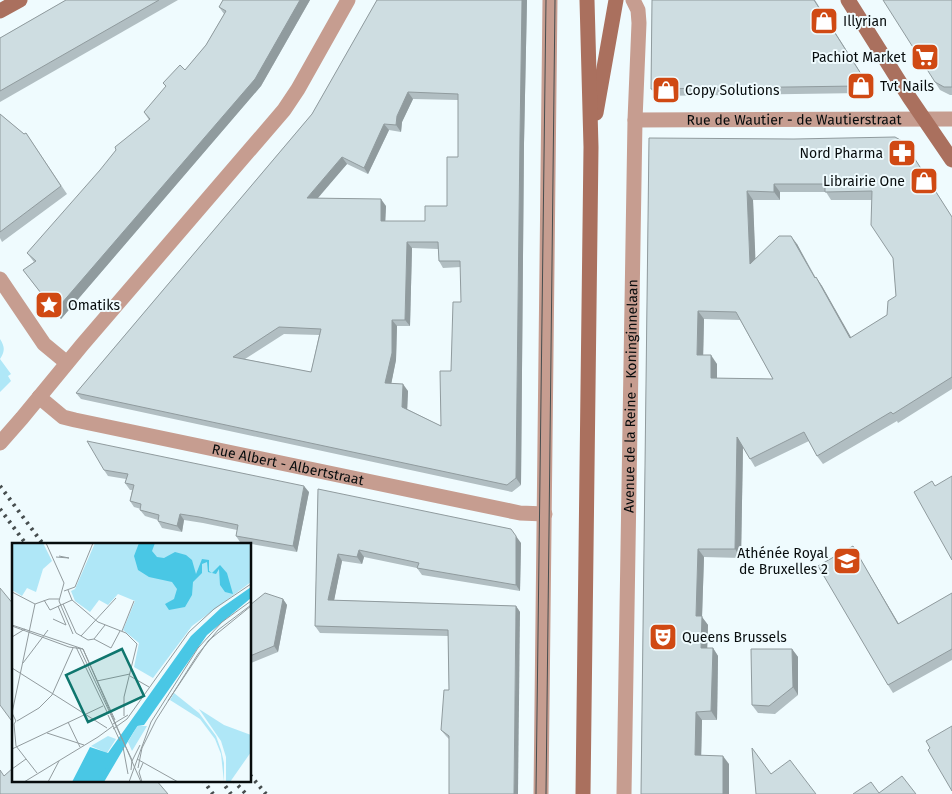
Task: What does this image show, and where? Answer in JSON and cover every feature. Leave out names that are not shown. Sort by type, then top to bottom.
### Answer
[{"type":"main road","points":[[0,12],[20,0]]},
{"type":"main road","points":[[583,794],[591,147],[587,0]]},
{"type":"main road","points":[[591,147],[616,0]]},
{"type":"main road","points":[[848,0],[909,97],[952,160]]},
{"type":"street","points":[[0,443],[284,110],[298,89],[348,0]]},
{"type":"street","points":[[541,794],[550,0]]},
{"type":"street","name":"Avenue de la Reine - Koninginnelaan","points":[[624,794],[639,23],[638,10],[633,0]]},
{"type":"street","name":"Rue de Wautier - de Wautierstraat","points":[[636,120],[952,119]]},
{"type":"street","points":[[0,279],[44,344],[67,363]]},
{"type":"street","name":"Rue Albert - Albertstraat","points":[[39,397],[63,417],[75,420],[520,514],[545,514]]},
{"type":"shaded area","points":[[0,339],[4,349],[0,359]]},
{"type":"shaded area","points":[[0,359],[11,374],[8,376],[11,381],[0,392]]},
{"type":"building","points":[[66,0],[159,0],[0,91],[0,38]]},
{"type":"building","points":[[223,0],[300,0],[255,79],[55,311],[23,270],[36,261],[27,253],[100,170],[116,150],[115,147],[150,119],[144,112],[166,86],[163,83],[180,65],[185,70],[206,45],[226,11],[219,7]]},
{"type":"building","points":[[377,0],[522,0],[516,478],[507,485],[76,393],[312,114]],"holes":[[[408,92],[458,94],[458,157],[447,157],[447,206],[425,206],[425,221],[381,221],[381,199],[307,198],[342,157],[364,168],[384,124],[396,125],[397,116]],[[407,242],[438,242],[439,261],[460,261],[461,302],[453,302],[451,371],[440,371],[441,426],[402,407],[403,384],[385,383],[392,353],[392,320],[405,320]],[[279,327],[321,329],[311,372],[233,357]]]},
{"type":"building","points":[[652,0],[814,0],[863,77],[857,86],[651,89]]},
{"type":"building","points":[[883,0],[952,0],[952,87],[944,87],[935,82]]},
{"type":"building","points":[[0,114],[24,134],[26,133],[61,186],[0,232]]},
{"type":"building","points":[[895,137],[904,142],[952,217],[952,377],[893,414],[891,412],[817,456],[804,432],[750,459],[737,437],[735,549],[698,549],[696,616],[702,616],[701,648],[713,648],[711,711],[696,712],[695,755],[723,756],[723,794],[641,794],[649,138],[794,139]],"holes":[[[774,184],[825,184],[825,192],[872,191],[871,225],[893,258],[896,296],[888,301],[887,315],[850,338],[791,236],[779,236],[750,264],[747,191],[774,192]],[[698,311],[736,312],[773,379],[711,378],[711,355],[697,355]]]},
{"type":"building","points":[[87,441],[304,486],[293,546],[236,536],[238,525],[199,517],[180,514],[177,526],[158,521],[159,515],[140,510],[141,504],[130,501],[134,485],[125,483],[128,474],[104,470]]},
{"type":"building","points":[[952,476],[952,560],[914,492],[932,481],[935,486]]},
{"type":"building","points":[[318,489],[511,529],[516,536],[516,585],[417,568],[419,563],[359,550],[357,557],[338,554],[328,600],[516,606],[514,794],[449,794],[449,736],[441,730],[444,690],[449,690],[448,630],[315,626]]},
{"type":"building","points":[[853,546],[898,624],[952,593],[952,649],[888,685],[818,566]]},
{"type":"building","points":[[0,588],[12,603],[12,721],[0,705]]},
{"type":"building","points":[[265,593],[283,599],[274,646],[251,656],[251,604]]},
{"type":"building","points":[[751,649],[792,649],[793,687],[769,706],[752,705]]},
{"type":"building","points":[[952,726],[952,791],[928,750],[930,748],[926,741]]},
{"type":"building","points":[[752,748],[771,774],[790,760],[816,794],[756,794]]},
{"type":"building","points":[[12,769],[12,782],[158,782],[168,794],[0,794],[0,770],[4,776]]},
{"type":"building","points":[[902,776],[916,794],[853,794],[871,782],[879,793]]},
{"type":"tram line","points":[[536,794],[546,0]]},
{"type":"tram line","points":[[546,794],[555,0]]},
{"type":"railway","points":[[0,486],[42,543]]},
{"type":"railway","points":[[0,509],[25,543]]},
{"type":"railway","points":[[251,776],[266,794]]},
{"type":"railway","points":[[204,782],[213,794]]},
{"type":"railway","points":[[222,782],[231,794]]},
{"type":"railway","points":[[235,782],[246,794]]},
{"type":"place","name":"Illyrian","points":[[824,21]]},
{"type":"place","name":"Pachiot Market","points":[[925,57]]},
{"type":"place","name":"Tvt Nails","points":[[861,86]]},
{"type":"place","name":"Copy Solutions","points":[[666,90]]},
{"type":"place","name":"Nord Pharma","points":[[902,153]]},
{"type":"place","name":"Librairie One","points":[[924,181]]},
{"type":"place","name":"Omatiks","points":[[49,305]]},
{"type":"place","name":"Athénée Royal de Bruxelles 2","points":[[847,561]]},
{"type":"place","name":"Queens Brussels","points":[[663,637]]}]
